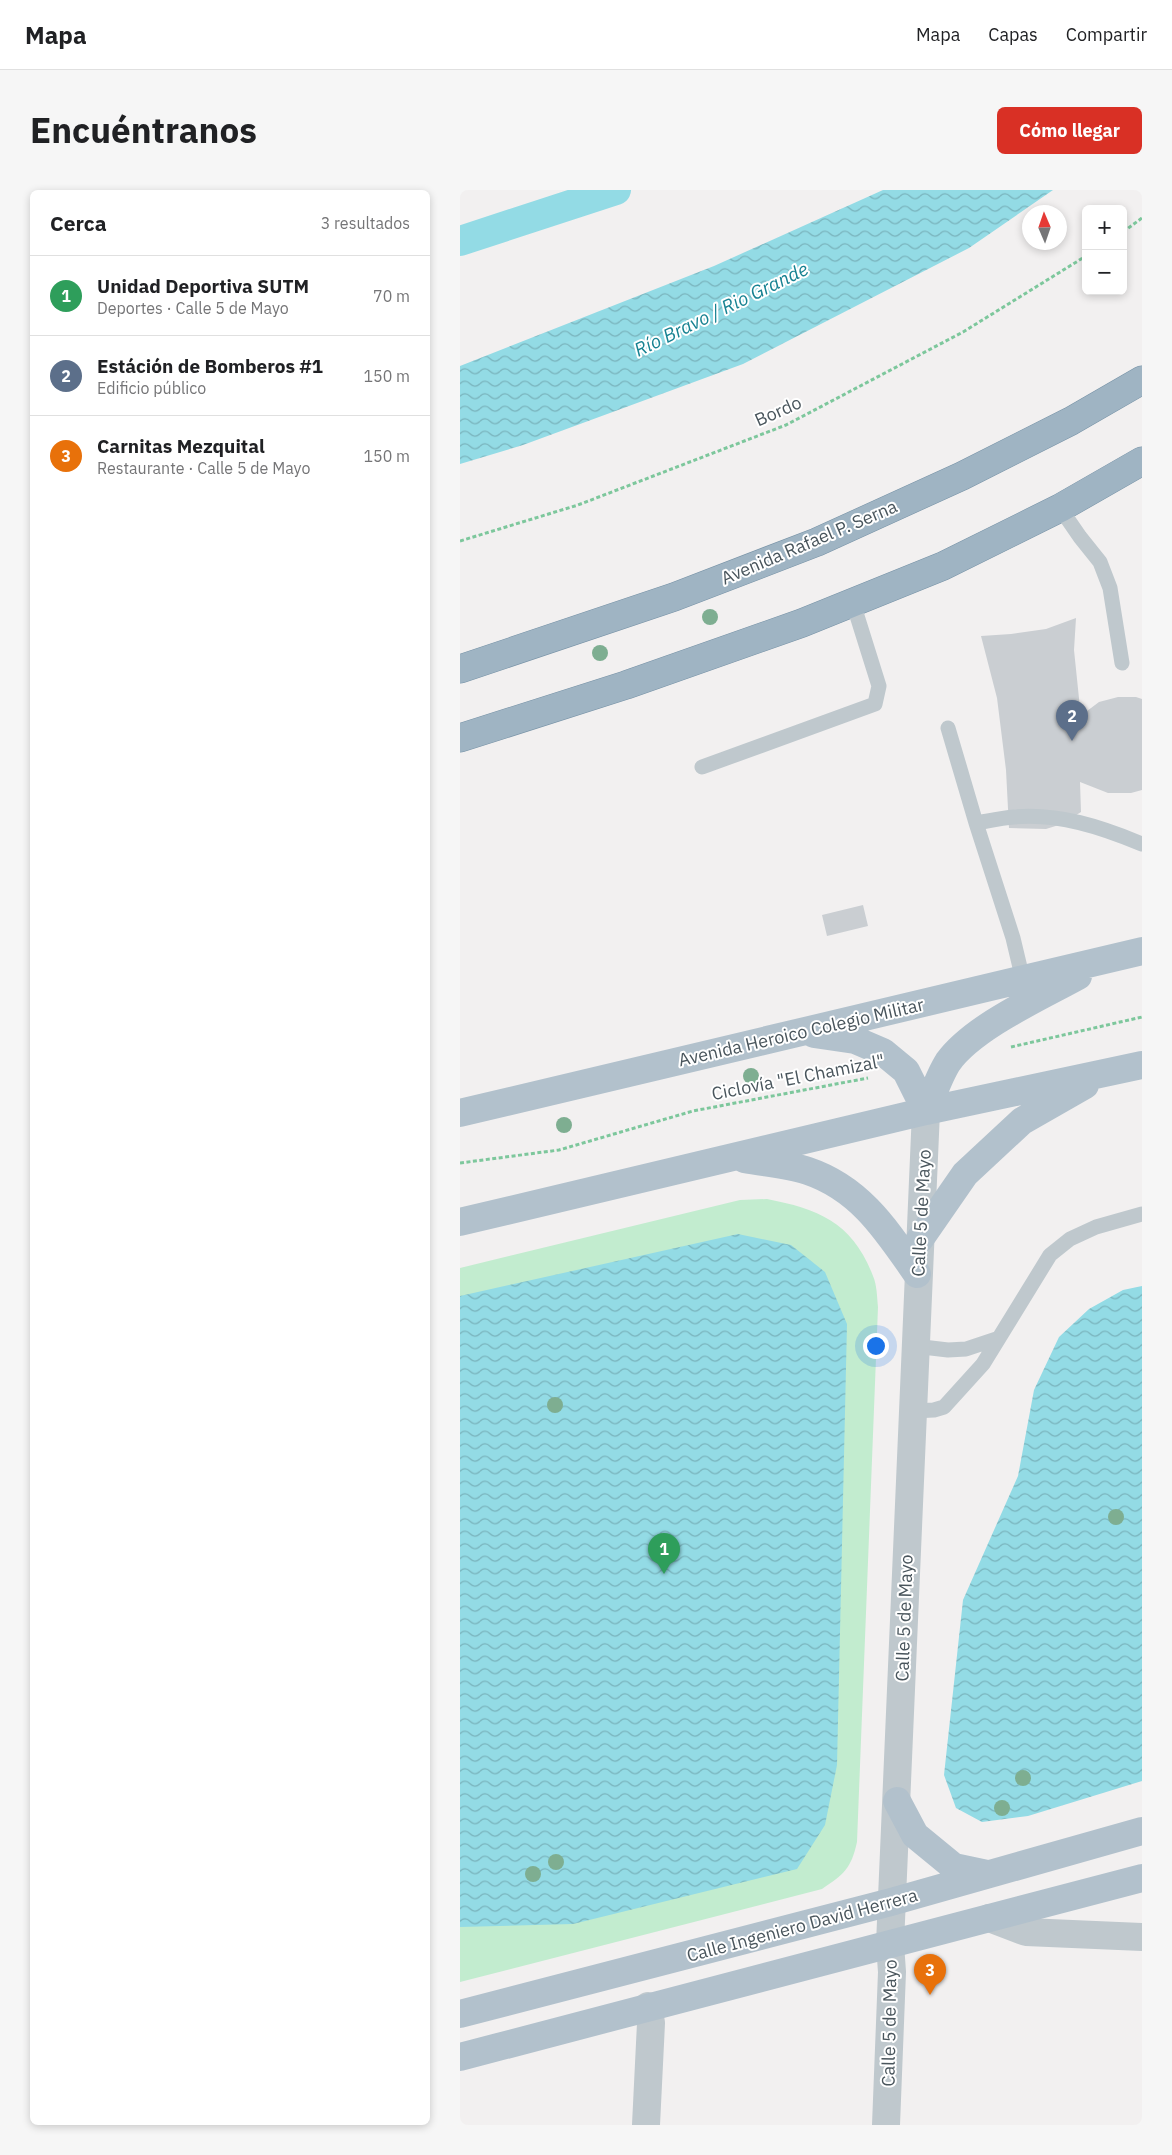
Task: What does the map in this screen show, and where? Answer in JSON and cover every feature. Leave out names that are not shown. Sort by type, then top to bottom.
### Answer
[{"type":"highway","name":"Avenida Rafael P. Serna","points":[[460,669],[674,597],[818,542],[962,476],[1071,421],[1142,380]]},
{"type":"highway","points":[[460,738],[626,686],[793,627],[853,603],[943,566],[1060,508],[1142,461]]},
{"type":"main road","name":"Avenida Heroico Colegio Militar","points":[[460,1113],[1142,951]]},
{"type":"main road","points":[[926,1111],[948,1062],[967,1043],[986,1028],[1017,1009],[1105,961]]},
{"type":"main road","points":[[800,1032],[855,1040],[883,1052],[906,1071],[926,1111]]},
{"type":"main road","points":[[460,1222],[926,1111],[1142,1065]]},
{"type":"main road","points":[[920,1238],[965,1174],[1022,1121],[1107,1073]]},
{"type":"main road","points":[[733,1157],[807,1171],[834,1182],[858,1199],[888,1232],[917,1274]]},
{"type":"main road","points":[[897,1801],[915,1835],[923,1842],[954,1867],[986,1874]]},
{"type":"main road","name":"Calle Ingeniero David Herrera","points":[[460,2014],[891,1902],[1142,1831]]},
{"type":"main road","points":[[460,2057],[648,2006],[1142,1878]]},
{"type":"street","name":"Calle 5 de Mayo","points":[[886,2125],[892,1972],[890,1944],[891,1902],[897,1801],[917,1274],[926,1111]]},
{"type":"street","points":[[989,1918],[1026,1932],[1142,1937]]},
{"type":"street","points":[[646,2125],[651,2023],[648,2006]]},
{"type":"lane","points":[[1060,508],[1100,562],[1110,588],[1122,663]]},
{"type":"lane","points":[[702,767],[875,704],[879,686],[853,603]]},
{"type":"lane","points":[[948,728],[1013,938],[1022,980]]},
{"type":"lane","points":[[976,823],[1014,817],[1052,817],[1104,828],[1142,844]]},
{"type":"lane","points":[[913,1411],[934,1410],[944,1407],[983,1364],[1050,1255],[1070,1239],[1096,1227],[1142,1214]]},
{"type":"lane","points":[[914,1346],[948,1350],[966,1349],[999,1338]]},
{"type":"path","points":[[1127,229],[1142,218]]},
{"type":"path","name":"Bordo","points":[[460,541],[578,505],[786,424],[963,332],[1082,258]]},
{"type":"path","points":[[1004,1049],[1142,1017]]},
{"type":"path","name":"Ciclovía \"El Chamizal\"","points":[[460,1163],[559,1150],[693,1111],[906,1071]]},
{"type":"green space","points":[[767,1199],[803,1208],[818,1214],[832,1221],[844,1231],[865,1258],[877,1291],[878,1307],[857,1842],[852,1859],[841,1875],[822,1889],[460,1982],[460,1268],[740,1200]]},
{"type":"water","name":"Río Bravo / Rio Grande","points":[[883,190],[1053,190],[1031,205],[1022,205],[1022,211],[969,248],[743,364],[523,445],[460,464],[460,366],[714,266]]},
{"type":"water","points":[[738,1234],[791,1245],[825,1272],[847,1324],[837,1765],[825,1825],[797,1869],[573,1924],[460,1927],[460,1296]]},
{"type":"water","points":[[1142,1286],[1142,1781],[1028,1816],[982,1822],[956,1808],[944,1775],[963,1600],[1018,1476],[1034,1390],[1059,1337],[1089,1309],[1123,1290]]},
{"type":"building","points":[[1076,618],[1074,650],[1080,708],[1087,711],[1099,702],[1118,697],[1142,699],[1142,790],[1131,793],[1108,793],[1080,782],[1081,812],[1062,824],[1046,829],[1009,828],[1006,770],[997,698],[981,636],[1046,629]]},
{"type":"building","points":[[863,905],[868,926],[827,936],[822,915]]},
{"type":"waterway","points":[[460,241],[616,190]]},
{"type":"place","name":"Estáción de Bomberos #1","points":[[1072,741]]},
{"type":"place","name":"Unidad Deportiva SUTM","points":[[664,1574]]},
{"type":"place","name":"Carnitas Mezquital","points":[[930,1995]]}]
